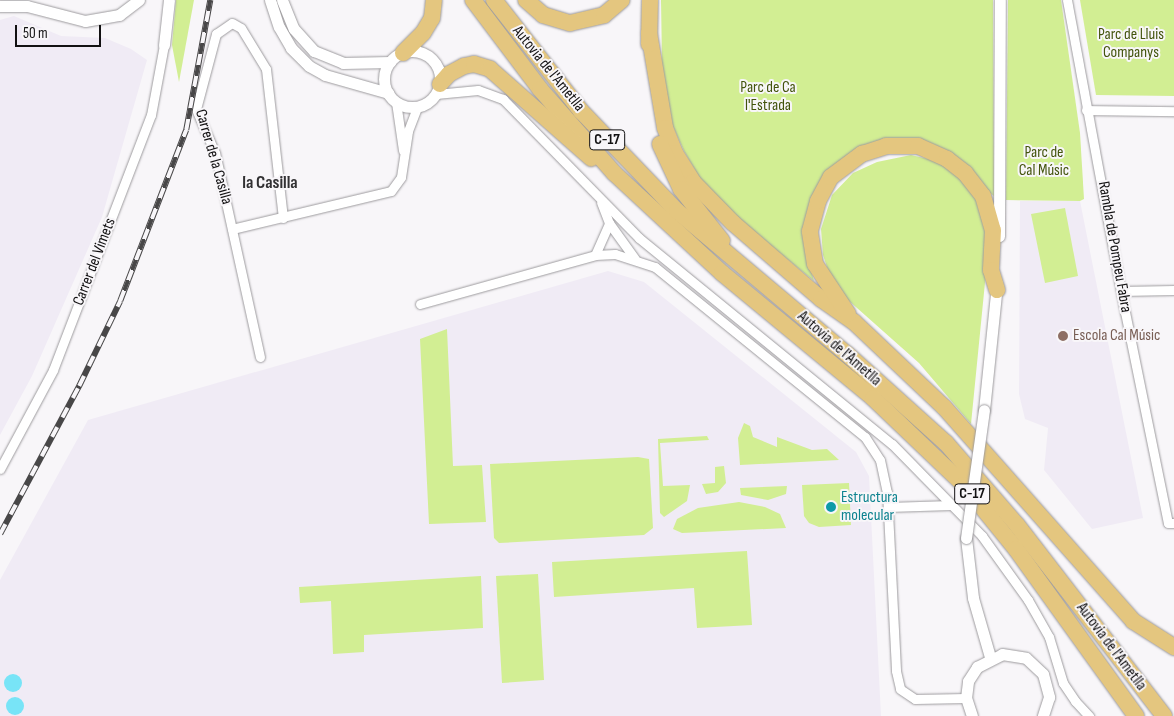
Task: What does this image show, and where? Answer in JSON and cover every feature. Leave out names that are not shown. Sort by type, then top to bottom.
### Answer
[{"type":"highway","points":[[404,53],[423,33],[432,18],[434,0]]},
{"type":"highway","name":"Autovia de l'Ametlla","points":[[473,0],[535,82],[614,173],[722,273],[879,403],[964,485],[1016,549],[1136,716]]},
{"type":"highway","name":"Autovia de l'Ametlla","points":[[494,0],[534,54],[606,140],[677,211],[847,354],[946,443],[1017,525],[1164,716]]},
{"type":"highway","points":[[526,0],[543,14],[570,23],[604,16],[622,0]]},
{"type":"highway","points":[[650,0],[648,79],[653,124],[681,189],[738,263]]},
{"type":"highway","points":[[650,33],[665,128],[675,153],[693,182],[733,223],[788,272],[854,322],[944,407],[1133,620],[1169,645]]},
{"type":"highway","points":[[438,89],[448,74],[464,66],[474,64],[490,69],[568,141],[614,173]]},
{"type":"highway","points":[[854,322],[815,264],[810,231],[818,201],[831,177],[862,154],[886,146],[918,146],[947,159],[965,173],[983,196],[993,230],[991,270],[997,290]]},
{"type":"street","points":[[36,0],[51,13]]},
{"type":"street","points":[[0,6],[27,6],[73,20],[96,21],[119,15],[139,0]]},
{"type":"street","points":[[164,45],[169,0]]},
{"type":"street","points":[[270,0],[283,34],[309,66],[324,75],[417,107]]},
{"type":"street","points":[[282,0],[294,29],[314,51],[343,63],[390,62],[404,53],[416,51],[428,56],[440,72],[438,89]]},
{"type":"street","points":[[990,658],[973,598],[966,538],[984,410],[997,290],[1000,0]]},
{"type":"street","name":"Rambla de Pompeu Fabra","points":[[1067,0],[1086,110],[1104,187],[1121,291],[1171,523]]},
{"type":"street","name":"Carrer de la Casilla","points":[[260,357],[215,153],[196,109],[216,34],[232,22],[241,28],[266,69],[283,218]]},
{"type":"street","name":"Carrer del Vimets","points":[[0,469],[53,370],[151,115],[164,45]]},
{"type":"street","points":[[390,62],[384,81],[392,98],[404,161]]},
{"type":"street","points":[[232,229],[391,191],[401,178],[408,131],[417,107],[438,89],[478,90],[503,99],[598,198],[640,238],[892,444],[982,536],[1028,600],[1049,636],[1063,683],[1075,701],[1090,716]]},
{"type":"street","points":[[1086,110],[1174,111]]},
{"type":"street","points":[[598,198],[609,223],[636,259]]},
{"type":"street","points":[[595,255],[609,223]]},
{"type":"street","points":[[420,304],[595,255],[615,254],[636,259],[655,267],[865,437],[880,460],[888,508],[896,671],[900,689],[915,700],[966,698]]},
{"type":"street","points":[[1121,291],[1174,290]]},
{"type":"street","points":[[888,508],[951,505]]},
{"type":"street","points":[[972,716],[966,698],[968,682],[977,667],[990,658],[1014,654],[1036,665],[1048,685],[1049,697],[1043,716]]},
{"type":"shaded area","points":[[14,16],[61,36],[105,38],[131,49],[147,60],[102,217],[32,376],[0,435],[0,20]]},
{"type":"shaded area","name":"Escola Cal Músic","points":[[1020,201],[1080,201],[1143,518],[1092,529],[1044,470],[1048,428],[1025,419],[1019,394]]},
{"type":"shaded area","points":[[608,271],[644,282],[856,452],[869,476],[881,716],[0,716],[0,580],[88,420]]},
{"type":"green space","points":[[176,0],[194,0],[179,82],[172,45]]},
{"type":"green space","name":"Parc de Ca l'Estrada","points":[[661,0],[993,0],[994,196],[914,142],[827,175],[809,263],[814,281],[742,222],[702,182],[684,151],[672,124],[662,64]]},
{"type":"green space","name":"Parc de Cal Músic","points":[[1008,0],[1061,0],[1080,133],[1084,199],[1080,201],[1006,200]]},
{"type":"green space","name":"Parc de Lluis Companys","points":[[1080,0],[1174,0],[1174,96],[1096,95]]},
{"type":"green space","points":[[911,155],[941,162],[965,173],[991,222],[971,424],[919,363],[848,300],[830,276],[823,255],[821,229],[832,195],[853,173],[877,162]]},
{"type":"green space","points":[[1065,208],[1078,276],[1045,283],[1031,214]]},
{"type":"green space","points":[[447,329],[453,466],[482,465],[486,522],[429,524],[420,339]]},
{"type":"green space","points":[[744,423],[750,426],[753,437],[777,447],[777,437],[812,450],[827,449],[839,460],[740,465],[738,438]]},
{"type":"green space","points":[[707,436],[709,440],[660,443],[663,486],[690,485],[687,501],[664,517],[660,513],[658,439]]},
{"type":"green space","points":[[638,457],[649,459],[653,528],[644,535],[499,543],[494,538],[490,464]]},
{"type":"green space","points":[[724,466],[726,483],[718,492],[706,494],[702,484],[715,483],[715,467]]},
{"type":"green space","points":[[849,483],[851,525],[819,527],[809,523],[804,516],[802,485]]},
{"type":"green space","points":[[787,486],[786,494],[768,500],[741,495],[740,488]]},
{"type":"green space","points":[[739,502],[765,507],[780,514],[786,528],[682,533],[673,529],[677,519],[698,508]]},
{"type":"green space","points":[[747,551],[752,625],[697,628],[694,588],[554,597],[552,562]]},
{"type":"green space","points":[[538,574],[544,680],[502,683],[496,576]]},
{"type":"green space","points":[[481,576],[483,628],[364,635],[364,652],[333,654],[331,601],[300,603],[299,587]]},
{"type":"water","points":[[13,674],[19,677],[22,683],[19,689],[13,692],[7,689],[4,683],[7,677]]},
{"type":"water","points":[[15,697],[21,700],[24,706],[21,712],[15,715],[9,712],[6,706],[9,700]]},
{"type":"railway","points":[[0,534],[79,386],[120,301],[186,130],[210,0]]},
{"type":"place","name":"Escola Cal Músic","points":[[1063,336]]},
{"type":"place","name":"Estructura molecular","points":[[831,507]]},
{"type":"district","name":"la Casilla","points":[[270,183]]}]
